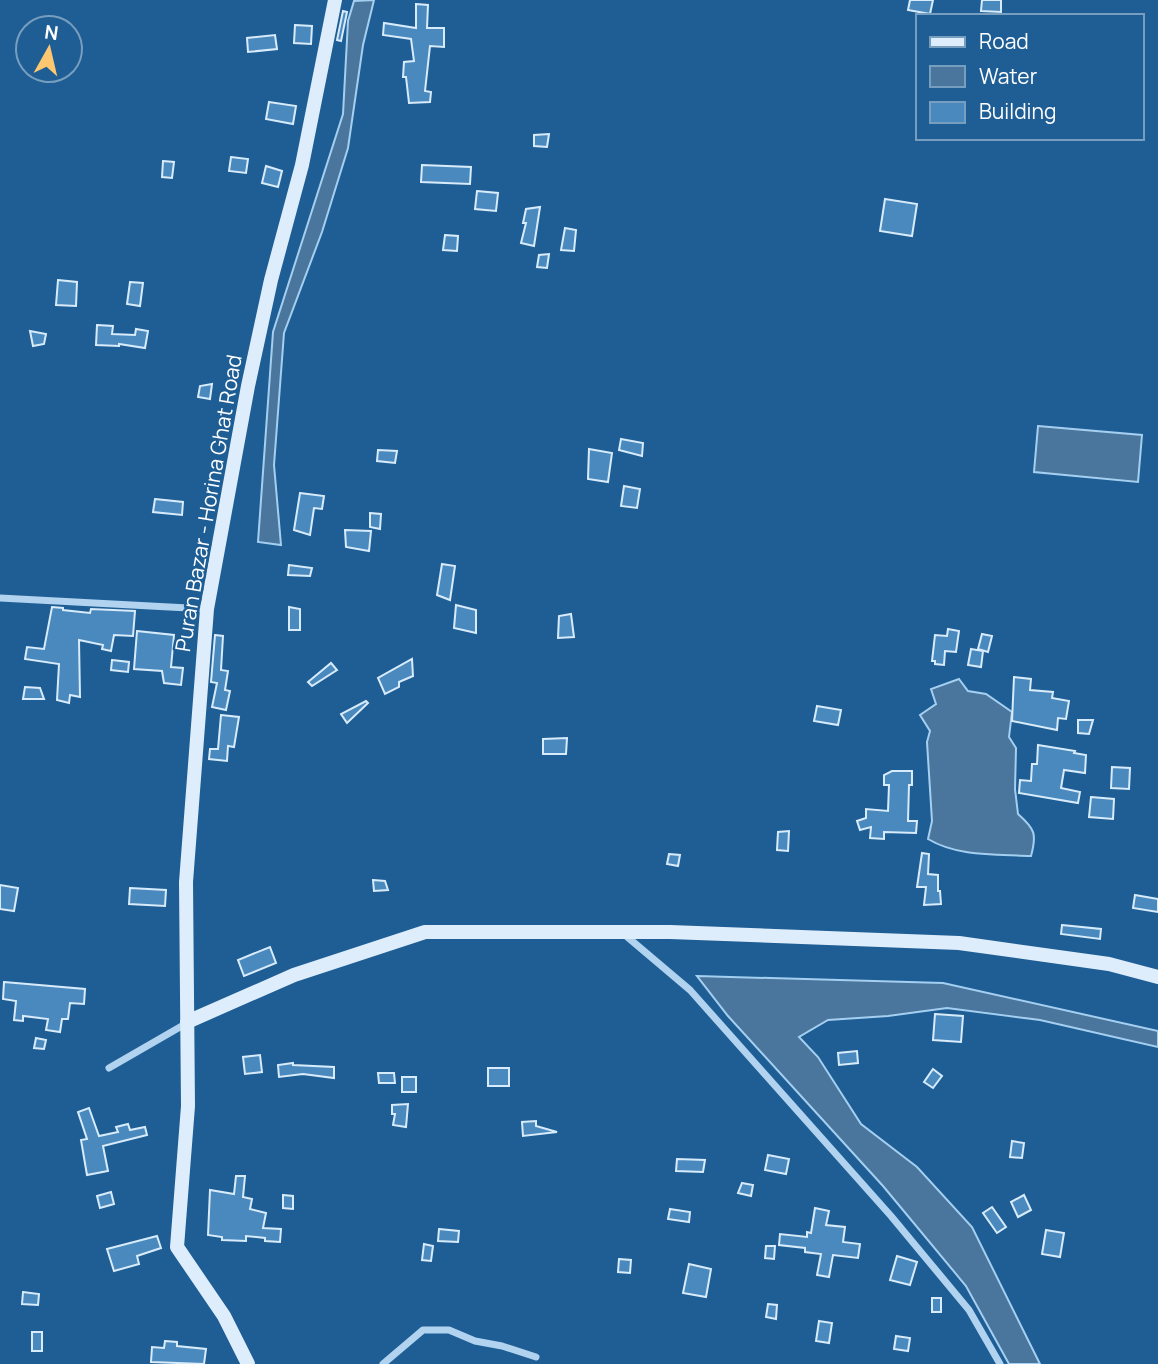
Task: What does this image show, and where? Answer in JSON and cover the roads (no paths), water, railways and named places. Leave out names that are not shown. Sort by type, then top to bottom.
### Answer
[{"type":"main road","name":"Puran Bazar - Horina Ghat Road","points":[[248,1364],[225,1316],[177,1247],[188,1106],[186,882],[207,610],[248,386],[271,281],[302,165],[335,0]]},
{"type":"main road","points":[[187,1022],[294,975],[425,932],[622,932],[959,943],[1109,964],[1158,976]]},
{"type":"street","points":[[0,598],[207,610]]},
{"type":"street","points":[[622,932],[656,958],[690,990],[838,1154],[969,1310],[1000,1364]]},
{"type":"street","points":[[109,1068],[187,1022]]},
{"type":"street","points":[[383,1364],[423,1330],[449,1330],[475,1341],[536,1357]]},
{"type":"water","points":[[374,0],[363,45],[348,148],[322,232],[284,333],[274,465],[281,545],[258,542],[273,332],[343,114],[348,21],[354,1]]},
{"type":"water","points":[[1038,426],[1142,435],[1138,482],[1034,472]]},
{"type":"water","points":[[959,679],[968,691],[986,694],[1012,712],[1009,737],[1016,748],[1015,789],[1018,814],[1033,832],[1031,856],[965,852],[928,839],[932,821],[927,742],[930,731],[920,715],[936,704],[931,689]]},
{"type":"water","points":[[697,976],[943,983],[1158,1031],[1158,1047],[1040,1020],[947,1008],[828,1020],[799,1037],[818,1057],[861,1124],[917,1167],[972,1227],[1040,1364],[1009,1364],[966,1286],[883,1186],[728,1016]]}]
